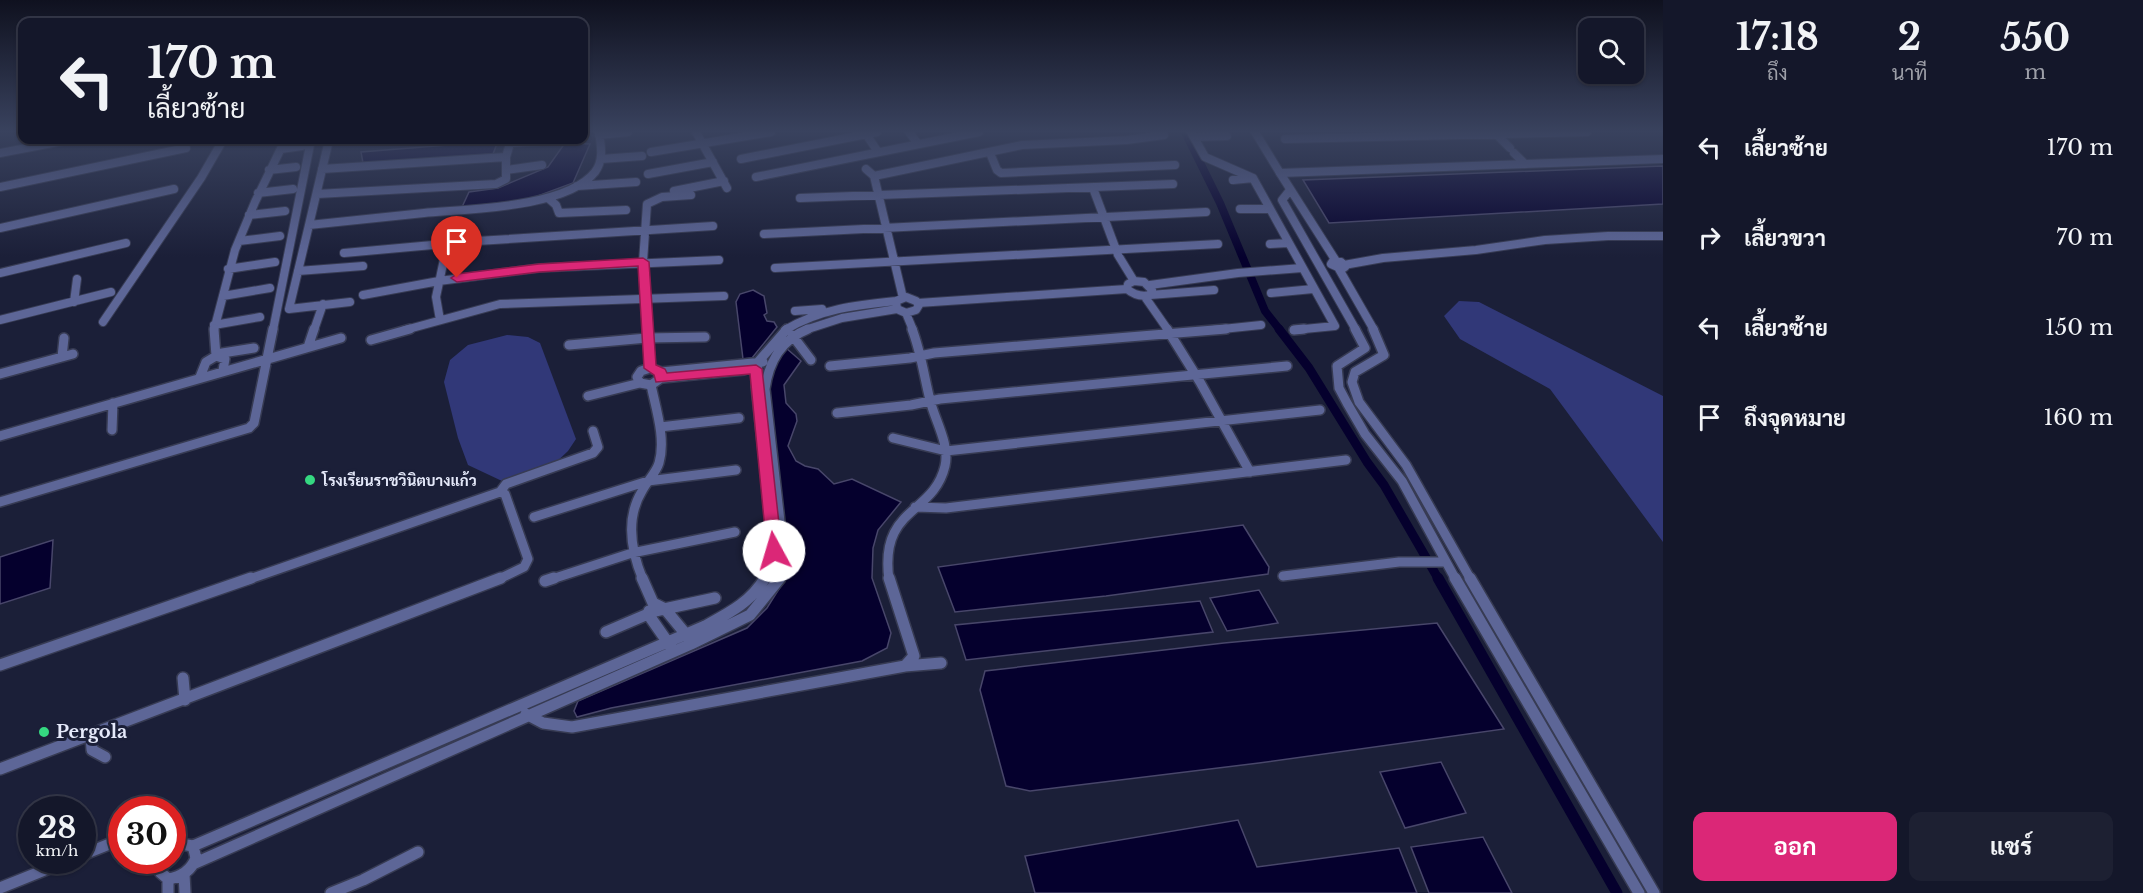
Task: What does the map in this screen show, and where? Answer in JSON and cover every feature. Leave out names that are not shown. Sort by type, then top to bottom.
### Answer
[{"type":"street","points":[[0,187],[64,174]]},
{"type":"street","points":[[103,322],[204,174]]},
{"type":"street","points":[[223,370],[225,359],[216,355],[213,345],[214,325],[228,269],[267,174]]},
{"type":"street","points":[[0,502],[249,428],[254,423],[304,174]]},
{"type":"street","points":[[321,174],[289,309],[350,302]]},
{"type":"street","points":[[317,194],[496,184],[504,181],[505,174]]},
{"type":"street","points":[[309,225],[518,204],[548,198],[574,186],[592,174]]},
{"type":"street","points":[[657,194],[726,185],[720,174]]},
{"type":"street","points":[[756,177],[772,174]]},
{"type":"street","points":[[871,174],[874,176],[896,261],[901,305],[921,356],[930,402],[946,452],[945,466],[935,489],[904,518],[891,536],[886,557],[887,576],[914,656],[905,666]]},
{"type":"street","points":[[874,176],[886,174]]},
{"type":"street","points":[[1248,174],[1253,178],[1335,326],[1294,330]]},
{"type":"street","points":[[1280,174],[1336,261],[1331,264],[1342,267],[1383,258],[1545,240],[1608,236],[1663,236]]},
{"type":"street","points":[[1233,180],[1253,178]]},
{"type":"street","points":[[574,186],[636,182]]},
{"type":"street","points":[[800,198],[1173,184]]},
{"type":"street","points":[[1093,188],[1116,250],[1134,281]]},
{"type":"street","points":[[0,228],[174,189]]},
{"type":"street","points":[[258,193],[293,189]]},
{"type":"street","points":[[1290,190],[1282,200],[1365,348],[1346,358],[1337,366],[1339,388],[1365,434],[1394,468],[1442,562],[1639,893]]},
{"type":"street","points":[[650,368],[643,262],[644,230],[649,202],[671,195],[691,195]]},
{"type":"street","points":[[548,198],[556,205],[559,213],[626,210]]},
{"type":"street","points":[[1240,209],[1270,209]]},
{"type":"street","points":[[249,215],[285,211]]},
{"type":"street","points":[[764,234],[1206,212]]},
{"type":"street","points":[[344,253],[712,226]]},
{"type":"street","points":[[239,241],[280,236]]},
{"type":"street","points":[[0,273],[126,243]]},
{"type":"street","points":[[1270,244],[1288,243]]},
{"type":"street","points":[[775,268],[1218,244]]},
{"type":"street","points":[[440,320],[436,297],[447,245]]},
{"type":"street","points":[[363,295],[438,281],[539,268],[720,260]]},
{"type":"street","points":[[228,269],[275,262]]},
{"type":"street","points":[[298,271],[363,266]]},
{"type":"street","points":[[1342,267],[1384,355],[1378,361],[1370,362],[1354,374],[1351,380],[1355,396],[1400,455],[1572,757],[1654,893]]},
{"type":"street","points":[[1127,289],[1128,284],[1134,281],[1150,285],[1263,270],[1302,268]]},
{"type":"street","points":[[66,314],[77,279]]},
{"type":"street","points":[[1148,296],[1152,290],[1150,285]]},
{"type":"street","points":[[223,296],[270,288]]},
{"type":"street","points":[[168,886],[189,869],[671,647],[750,615],[780,579],[784,557],[757,366],[785,330],[901,305],[910,298],[918,303],[1127,289],[1133,295],[1148,296],[1214,290]]},
{"type":"street","points":[[1271,293],[1313,289]]},
{"type":"street","points":[[0,320],[111,292]]},
{"type":"street","points":[[370,340],[514,302],[724,296]]},
{"type":"street","points":[[1148,296],[1198,375],[1250,472]]},
{"type":"street","points":[[795,311],[901,305],[916,310],[918,303]]},
{"type":"street","points":[[308,347],[323,304]]},
{"type":"street","points":[[771,476],[765,389],[770,366],[784,344],[795,338],[809,323],[840,307]]},
{"type":"street","points":[[214,325],[260,317]]},
{"type":"street","points":[[830,366],[1261,325]]},
{"type":"street","points":[[785,330],[795,338],[799,347],[811,360]]},
{"type":"street","points":[[569,345],[705,337]]},
{"type":"street","points":[[62,357],[64,338]]},
{"type":"street","points":[[0,435],[341,338]]},
{"type":"street","points":[[200,377],[206,362],[216,355],[254,348]]},
{"type":"street","points":[[0,374],[73,354]]},
{"type":"street","points":[[650,368],[661,375],[770,366]]},
{"type":"street","points":[[837,413],[1287,366]]},
{"type":"street","points":[[640,383],[637,377],[641,371],[650,368]]},
{"type":"street","points":[[651,385],[661,375]]},
{"type":"street","points":[[588,396],[640,383],[651,385]]},
{"type":"street","points":[[651,385],[660,427],[661,460],[648,480],[632,513],[629,532],[632,553],[650,608],[671,647]]},
{"type":"street","points":[[112,430],[113,403]]},
{"type":"street","points":[[893,438],[946,452],[1320,410]]},
{"type":"street","points":[[660,427],[739,418]]},
{"type":"street","points":[[0,665],[500,492],[506,484],[593,453],[598,447],[593,431]]},
{"type":"street","points":[[915,507],[946,508],[1346,460]]},
{"type":"street","points":[[534,517],[648,480],[736,470]]},
{"type":"street","points":[[0,769],[514,573],[524,567],[528,560],[505,494],[500,492]]},
{"type":"street","points":[[544,581],[632,553],[735,532]]},
{"type":"street","points":[[1283,576],[1399,562],[1442,562]]},
{"type":"street","points":[[606,632],[650,608],[665,609],[715,598]]},
{"type":"street","points":[[665,609],[689,639]]},
{"type":"street","points":[[186,845],[193,846],[507,710],[671,647]]},
{"type":"street","points":[[507,710],[529,714],[543,723],[572,727],[905,666],[941,663]]},
{"type":"street","points":[[183,678],[185,700]]},
{"type":"street","points":[[91,735],[92,750],[105,757]]},
{"type":"street","points":[[185,893],[189,869],[196,853],[193,846]]},
{"type":"street","points":[[331,893],[363,880],[417,852]]},
{"type":"street","points":[[0,888],[35,874]]},
{"type":"shaded area","points":[[532,174],[577,174],[573,183],[527,200],[462,207],[469,192],[498,188]]},
{"type":"shaded area","points":[[1466,174],[1663,174],[1663,204],[1329,223],[1303,180]]},
{"type":"shaded area","points":[[753,290],[764,296],[767,313],[764,315],[767,321],[774,322],[777,327],[752,358],[743,359],[736,302],[740,294]]},
{"type":"shaded area","points":[[1459,301],[1479,302],[1663,396],[1663,542],[1550,389],[1460,339],[1444,316]]},
{"type":"shaded area","points":[[507,335],[528,337],[540,343],[576,439],[568,451],[549,469],[531,476],[502,481],[468,465],[458,438],[444,382],[450,360],[468,345]]},
{"type":"shaded area","points":[[786,348],[801,361],[784,385],[786,403],[796,414],[797,421],[788,446],[796,461],[818,469],[834,484],[852,479],[901,502],[878,530],[873,548],[872,578],[891,633],[887,648],[862,661],[611,708],[577,717],[574,711],[578,701],[747,628],[767,608],[782,584],[767,386],[776,357]]},
{"type":"shaded area","points":[[1243,525],[1269,567],[1268,574],[1106,596],[955,612],[938,567]]},
{"type":"shaded area","points":[[53,540],[50,588],[0,604],[0,557]]},
{"type":"shaded area","points":[[1259,590],[1278,623],[1227,631],[1210,598]]},
{"type":"shaded area","points":[[1200,601],[1213,632],[966,660],[955,625]]},
{"type":"shaded area","points":[[1437,623],[1504,729],[1259,763],[1030,791],[1006,786],[980,690],[985,671],[1224,643]]},
{"type":"shaded area","points":[[1441,762],[1466,813],[1405,828],[1380,772]]},
{"type":"shaded area","points":[[1238,820],[1257,867],[1399,848],[1417,893],[1035,893],[1025,856]]},
{"type":"shaded area","points":[[1483,837],[1512,893],[1429,893],[1411,847]]},
{"type":"waterway","points":[[1206,174],[1265,311],[1280,330]]},
{"type":"waterway","points":[[1279,329],[1309,368],[1367,462],[1384,485],[1439,580]]},
{"type":"waterway","points":[[1438,578],[1617,893]]},
{"type":"place","name":"โรงเรียนราชวินิตบางแก้ว","points":[[310,480]]},
{"type":"place","name":"Pergola","points":[[44,732]]},
{"type":"route","points":[[457,278],[539,268],[643,262],[650,368],[661,372],[661,378],[756,369],[774,551]]}]
